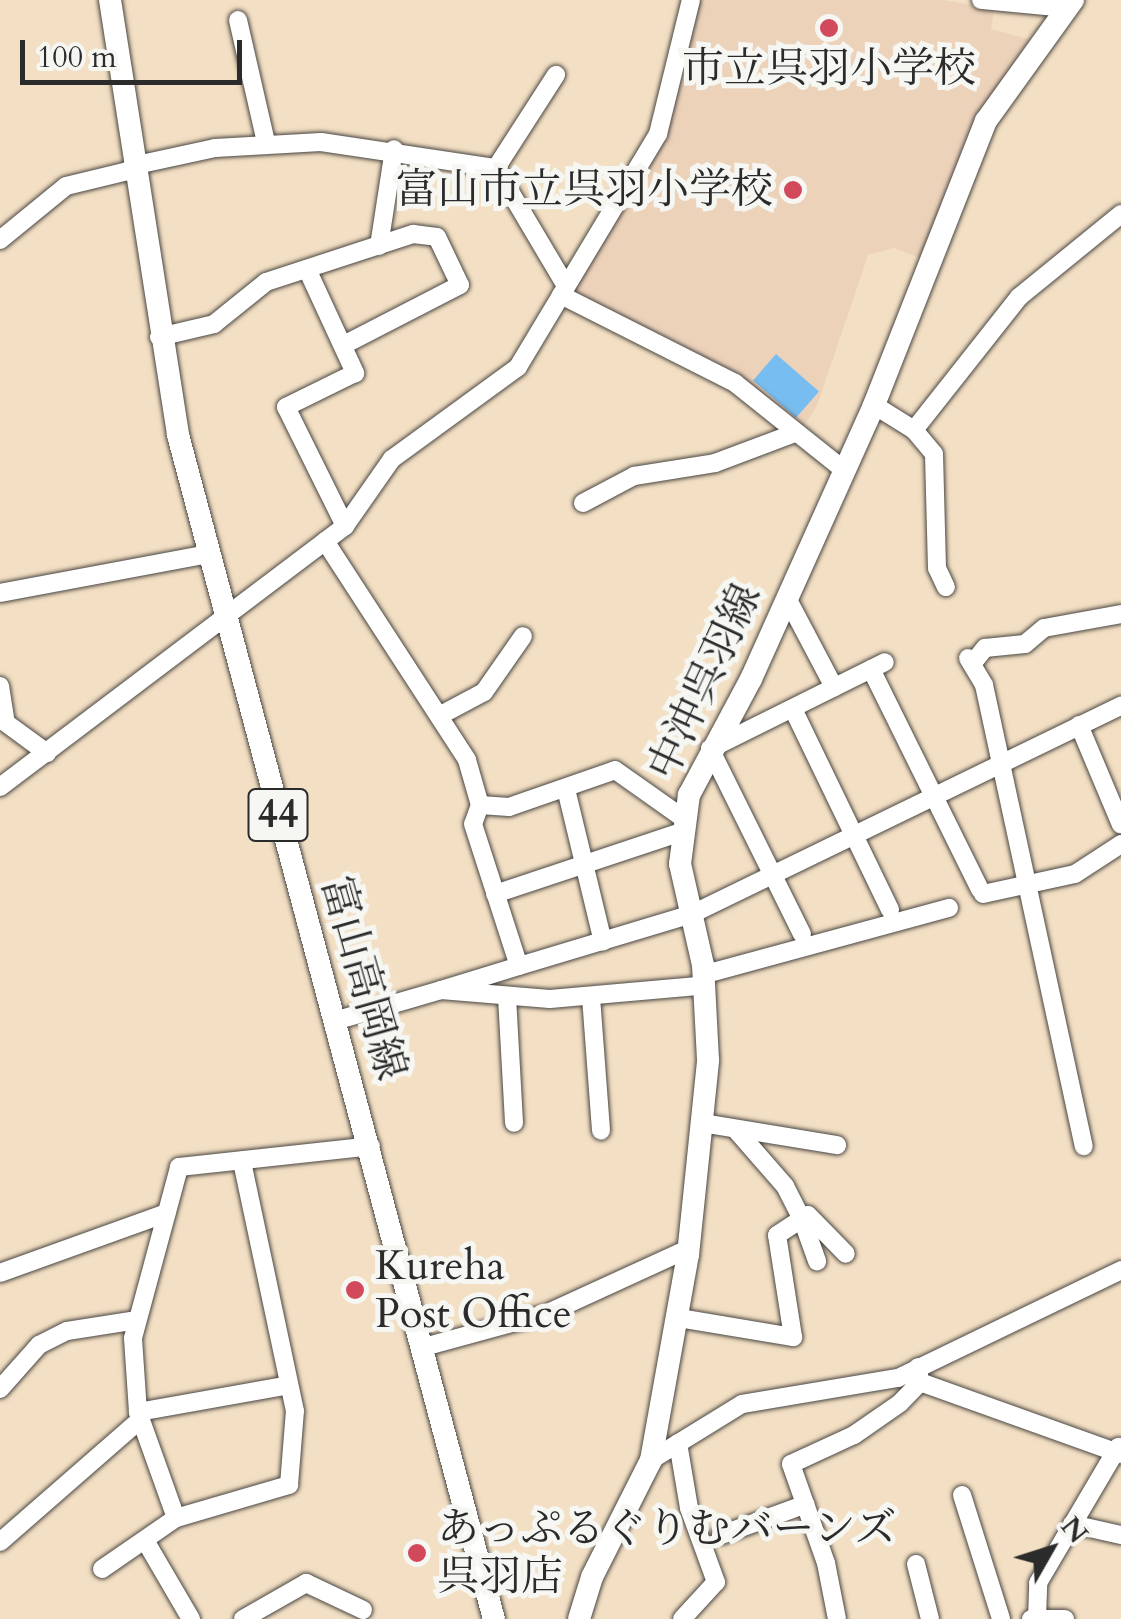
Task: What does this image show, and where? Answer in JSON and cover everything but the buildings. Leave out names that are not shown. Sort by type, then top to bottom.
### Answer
[{"type":"main road","name":"富山高岡線","points":[[110,0],[158,338],[208,554],[338,1020],[494,1619]]},
{"type":"main road","name":"中沖呉羽線","points":[[579,1619],[592,1577],[652,1460],[688,1249],[708,1060],[682,825],[710,749],[787,598],[874,405],[992,109],[1069,4]]},
{"type":"street","points":[[0,788],[326,542],[345,526],[392,460],[518,367],[658,134],[691,0]]},
{"type":"street","points":[[983,0],[1069,4]]},
{"type":"street","points":[[238,20],[266,142]]},
{"type":"street","points":[[496,168],[556,75]]},
{"type":"street","points":[[0,240],[66,186],[132,168],[266,142],[394,149],[496,168]]},
{"type":"street","points":[[379,246],[394,149]]},
{"type":"street","points":[[496,168],[563,290],[735,383],[844,470]]},
{"type":"street","points":[[914,430],[1019,297],[1121,214]]},
{"type":"street","points":[[158,338],[214,324],[266,282],[413,234],[437,237],[460,285],[344,345]]},
{"type":"street","points":[[307,269],[356,373],[286,407],[345,526]]},
{"type":"street","points":[[874,405],[914,430],[936,461],[937,568],[946,587]]},
{"type":"street","points":[[583,503],[634,476],[715,464],[795,432]]},
{"type":"street","points":[[326,542],[467,760],[480,805],[472,824],[519,966]]},
{"type":"street","points":[[0,593],[208,554]]},
{"type":"street","points":[[787,598],[834,687]]},
{"type":"street","points":[[1084,1146],[1002,763],[970,661],[986,648],[1025,644],[1044,628],[1121,614]]},
{"type":"street","points":[[439,716],[484,692],[522,636]]},
{"type":"street","points":[[802,934],[710,749],[878,666],[981,892],[1076,874],[1121,844]]},
{"type":"street","points":[[0,686],[6,723],[47,753]]},
{"type":"street","points":[[338,1020],[692,914],[1121,706]]},
{"type":"street","points":[[793,709],[890,910]]},
{"type":"street","points":[[1079,726],[1121,825]]},
{"type":"street","points":[[480,805],[509,806],[614,770],[682,825],[585,865],[495,894]]},
{"type":"street","points":[[566,789],[604,942]]},
{"type":"street","points":[[442,990],[507,997],[591,997],[701,981],[949,908]]},
{"type":"street","points":[[507,997],[514,1123]]},
{"type":"street","points":[[591,997],[600,1131]]},
{"type":"street","points":[[702,1123],[837,1145]]},
{"type":"street","points":[[737,1130],[785,1186],[818,1261]]},
{"type":"street","points":[[176,1518],[139,1416],[138,1320],[179,1167],[371,1146]]},
{"type":"street","points":[[102,1569],[176,1518],[289,1485],[295,1410],[242,1161]]},
{"type":"street","points":[[2,1269],[166,1213]]},
{"type":"street","points":[[679,1318],[792,1337],[777,1235],[808,1214],[846,1254]]},
{"type":"street","points":[[424,1348],[548,1313],[688,1249]]},
{"type":"street","points":[[652,1460],[742,1404],[919,1374],[1121,1270]]},
{"type":"street","points":[[0,1389],[39,1345],[68,1330],[138,1320]]},
{"type":"street","points":[[919,1374],[1119,1450],[1038,1583],[1035,1619],[1065,1619]]},
{"type":"street","points":[[837,1619],[791,1464],[866,1428],[919,1374]]},
{"type":"street","points":[[0,1542],[139,1416],[289,1385]]},
{"type":"street","points":[[678,1443],[689,1508],[716,1582],[682,1619]]},
{"type":"street","points":[[962,1494],[1001,1619]]},
{"type":"street","points":[[721,1534],[806,1504]]},
{"type":"street","points":[[1072,1524],[1121,1536]]},
{"type":"street","points":[[146,1542],[191,1619]]},
{"type":"street","points":[[916,1564],[930,1619]]},
{"type":"street","points":[[243,1619],[306,1583],[364,1610]]},
{"type":"shaded area","name":"富山市立呉羽小学校","points":[[699,0],[943,0],[994,9],[991,29],[1032,40],[925,260],[894,248],[868,255],[817,406],[801,430],[572,294],[668,132]]},
{"type":"water","points":[[776,354],[819,391],[796,418],[753,380]]},
{"type":"place","name":"市立呉羽小学校","points":[[829,28]]},
{"type":"place","name":"富山市立呉羽小学校","points":[[793,190]]},
{"type":"place","name":"Kureha Post Office","points":[[355,1290]]},
{"type":"place","name":"あっぷるぐりむバーンズ 呉羽店","points":[[417,1553]]}]
